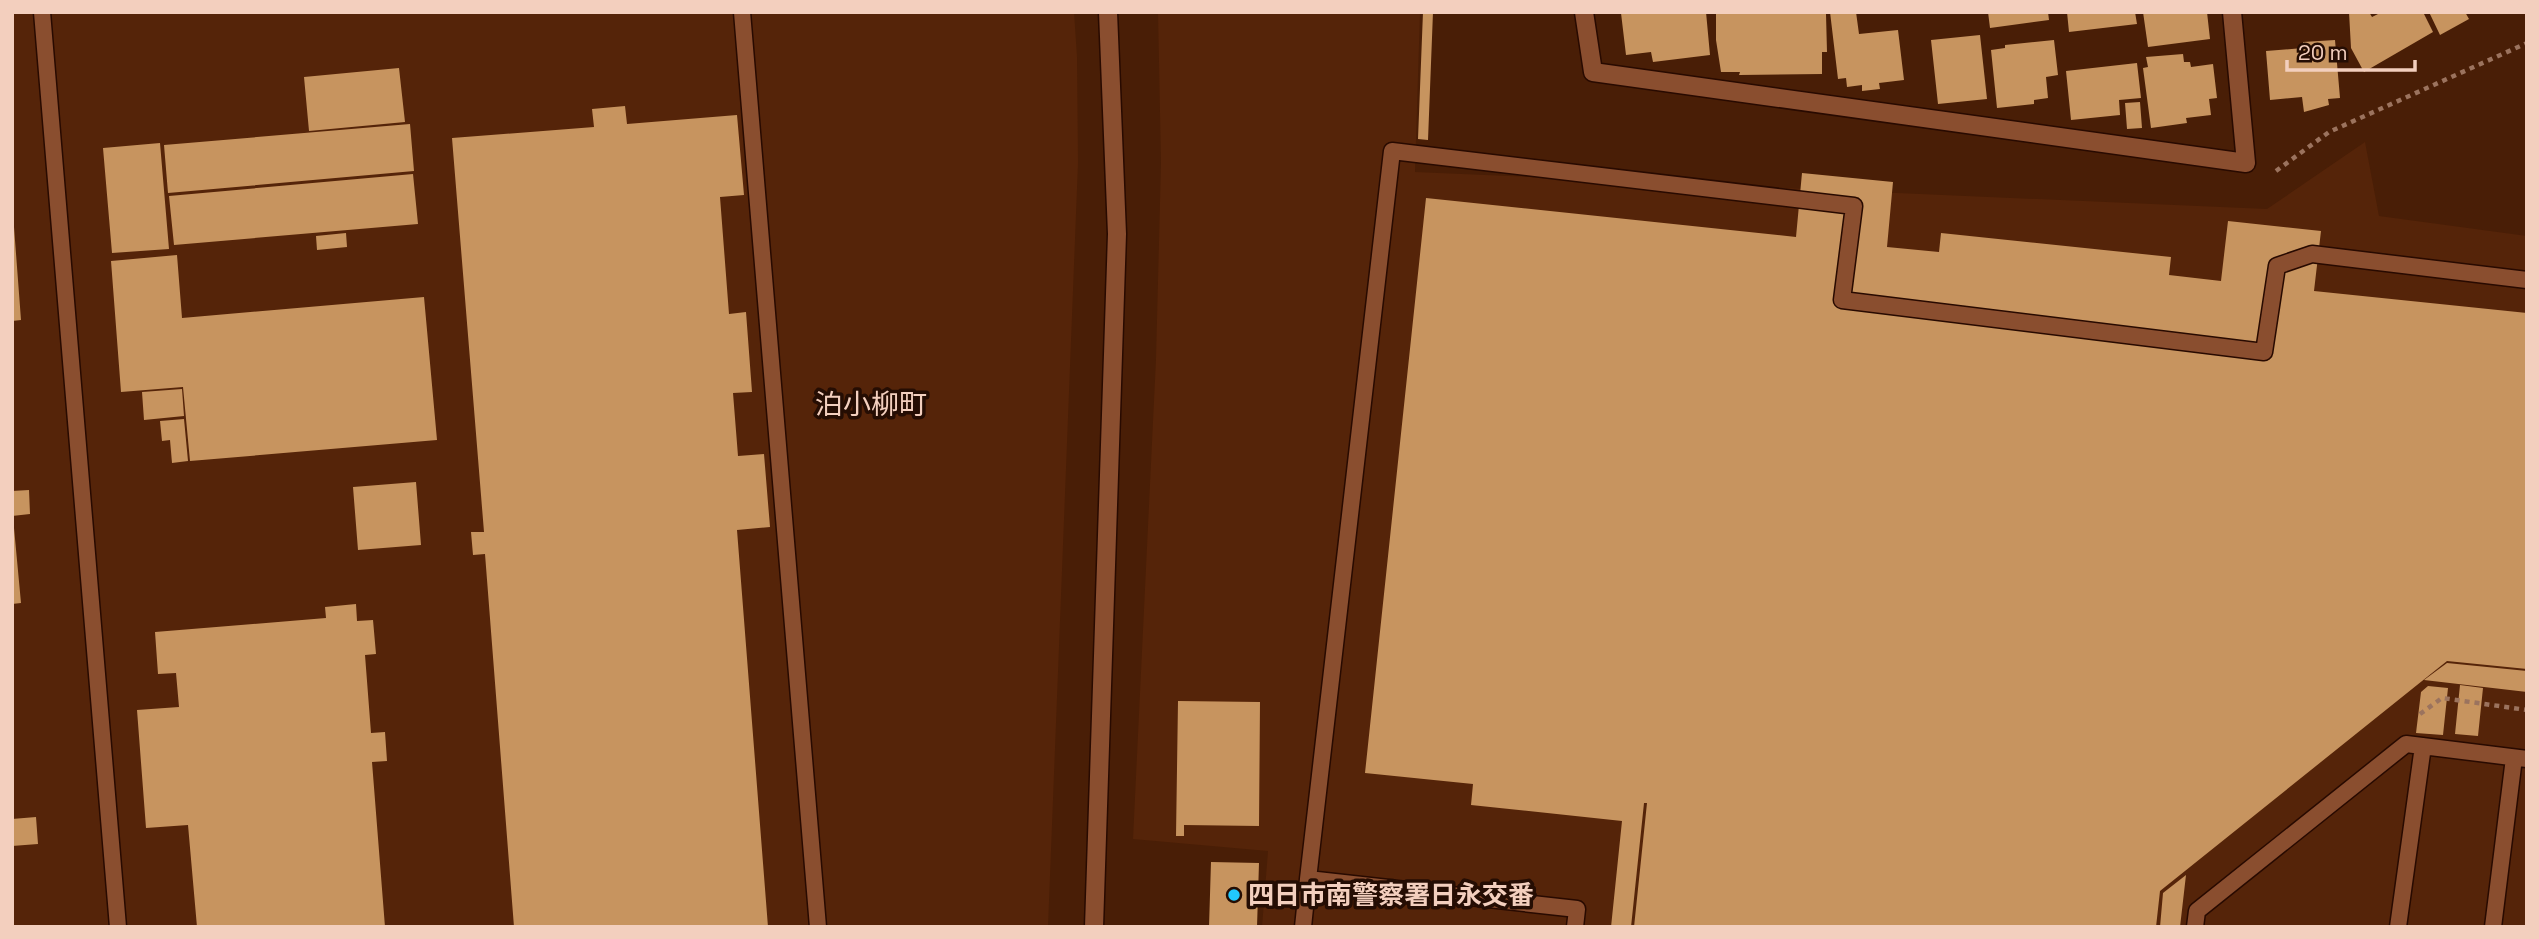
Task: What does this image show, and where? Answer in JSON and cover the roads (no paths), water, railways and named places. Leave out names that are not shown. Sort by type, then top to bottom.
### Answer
[{"type":"street","points":[[1094,927],[1117,234],[1108,12]]},
{"type":"street","points":[[1584,12],[1593,72],[2246,163],[2232,12]]},
{"type":"lane","points":[[42,12],[118,927]]},
{"type":"lane","points":[[741,12],[818,927]]},
{"type":"lane","points":[[1303,927],[1392,151],[1854,206],[1842,300],[2264,352],[2277,267],[2312,254],[2527,280]]},
{"type":"lane","points":[[2195,927],[2197,911],[2406,744],[2521,759],[2493,927]]},
{"type":"lane","points":[[2398,927],[2423,746]]},
{"type":"lane","points":[[1308,879],[1577,909],[1575,927]]},
{"type":"place","name":"四日市南警察署日永交番","points":[[1234,895]]},
{"type":"district","name":"泊小柳町","points":[[871,404]]}]
